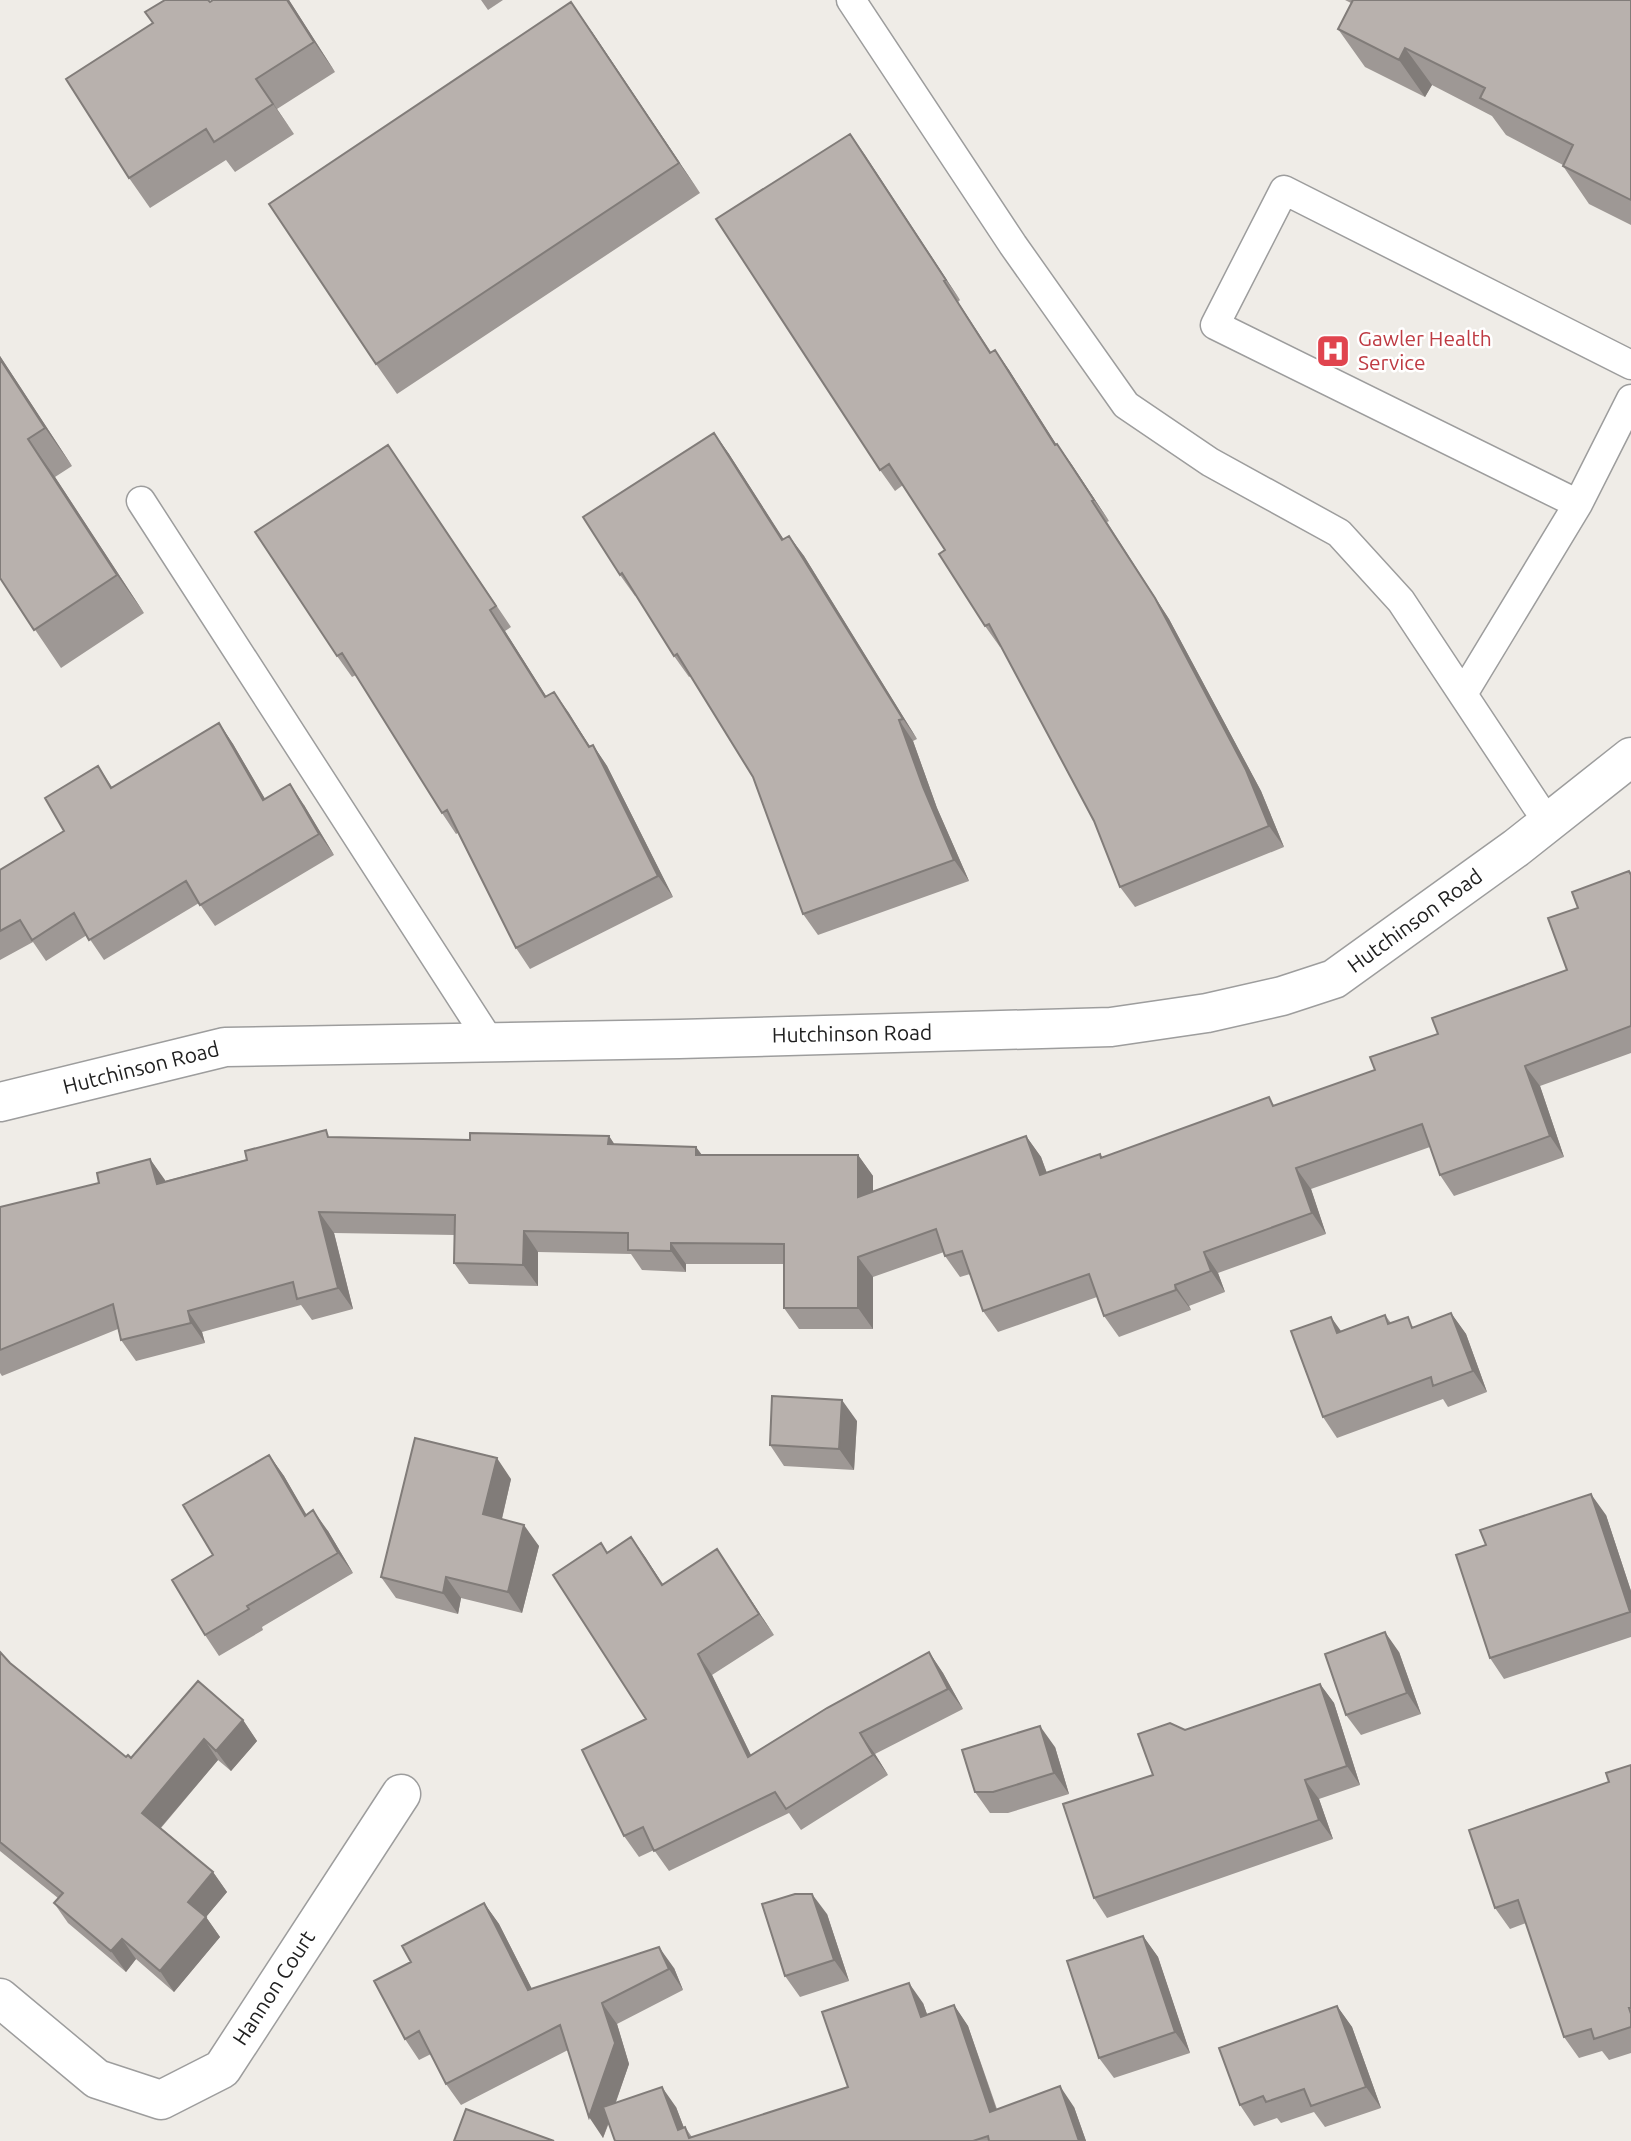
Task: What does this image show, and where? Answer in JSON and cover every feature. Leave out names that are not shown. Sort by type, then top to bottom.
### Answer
[{"type":"street","name":"Hutchinson Road","points":[[0,1102],[225,1047],[1111,1027],[1207,1013],[1282,996],[1334,979],[1548,822],[1631,757]]},
{"type":"street","name":"Hannon Court","points":[[0,1998],[97,2079],[161,2100],[222,2069],[401,1794]]},
{"type":"lane","points":[[851,0],[1013,245],[1126,405],[1210,462],[1339,533],[1401,601],[1548,822]]},
{"type":"lane","points":[[1578,504],[1215,325],[1284,190],[1631,365]]},
{"type":"lane","points":[[1464,694],[1578,504],[1631,399]]},
{"type":"lane","points":[[141,501],[490,1042]]},
{"type":"building","points":[[165,0],[287,0],[314,42],[256,79],[273,104],[214,142],[206,129],[129,178],[66,79],[153,23],[145,12]]},
{"type":"building","points":[[1353,0],[1631,0],[1631,200],[1563,166],[1573,145],[1480,98],[1485,88],[1405,48],[1399,60],[1338,29]]},
{"type":"building","points":[[571,2],[679,163],[376,364],[269,204]]},
{"type":"building","points":[[850,134],[946,280],[944,281],[990,353],[995,350],[1155,598],[1246,770],[1269,826],[1120,887],[1094,821],[989,624],[985,626],[939,554],[945,550],[889,464],[880,470],[716,219]]},
{"type":"building","points":[[0,359],[45,428],[28,439],[117,575],[34,630],[0,578]]},
{"type":"building","points":[[714,433],[782,540],[789,536],[903,719],[899,720],[923,787],[954,860],[803,914],[753,777],[677,654],[674,656],[583,517]]},
{"type":"building","points":[[388,445],[496,606],[490,610],[545,697],[554,692],[589,747],[593,745],[658,876],[516,948],[447,810],[442,813],[342,653],[337,656],[255,532]]},
{"type":"building","points":[[219,723],[263,800],[290,784],[319,834],[200,905],[186,881],[89,940],[74,913],[32,940],[20,920],[0,931],[0,870],[64,831],[45,798],[98,766],[111,788]]},
{"type":"building","points":[[1629,871],[1631,1026],[1525,1066],[1550,1136],[1440,1175],[1422,1124],[1296,1168],[1312,1213],[1204,1252],[1211,1271],[1175,1285],[1176,1290],[1104,1316],[1089,1274],[983,1311],[962,1251],[945,1256],[936,1229],[858,1257],[858,1308],[784,1308],[784,1244],[671,1243],[671,1251],[628,1250],[628,1233],[524,1231],[523,1265],[454,1263],[455,1215],[319,1212],[338,1288],[297,1299],[293,1282],[188,1311],[191,1323],[121,1340],[113,1304],[0,1350],[0,1207],[99,1183],[97,1173],[150,1159],[157,1184],[247,1160],[245,1151],[326,1130],[328,1137],[470,1140],[470,1133],[609,1136],[608,1144],[696,1147],[696,1155],[858,1155],[858,1197],[1026,1136],[1040,1175],[1100,1154],[1101,1158],[1269,1097],[1273,1106],[1375,1070],[1370,1057],[1438,1034],[1432,1018],[1567,970],[1548,918],[1578,908],[1572,892]]},
{"type":"building","points":[[1451,1313],[1473,1371],[1433,1386],[1431,1377],[1323,1417],[1291,1331],[1331,1317],[1337,1333],[1385,1315],[1388,1324],[1408,1317],[1412,1328]]},
{"type":"building","points":[[772,1396],[842,1400],[839,1449],[770,1445]]},
{"type":"building","points":[[415,1438],[497,1458],[483,1514],[524,1525],[508,1592],[446,1577],[443,1593],[381,1577]]},
{"type":"building","points":[[269,1455],[305,1516],[313,1510],[338,1553],[247,1606],[249,1609],[205,1635],[172,1580],[213,1555],[183,1505]]},
{"type":"building","points":[[1591,1494],[1630,1612],[1490,1658],[1456,1555],[1486,1545],[1480,1530]]},
{"type":"building","points":[[631,1537],[662,1585],[717,1549],[759,1614],[698,1654],[748,1757],[827,1708],[929,1652],[948,1689],[860,1733],[873,1755],[786,1809],[775,1792],[654,1851],[643,1827],[624,1836],[582,1750],[646,1719],[553,1575],[601,1543],[607,1553]]},
{"type":"building","points":[[1385,1632],[1407,1693],[1346,1715],[1325,1654]]},
{"type":"building","points":[[0,1652],[126,1757],[128,1755],[131,1758],[198,1681],[243,1720],[216,1751],[204,1739],[142,1813],[213,1872],[188,1902],[206,1917],[160,1971],[122,1939],[111,1951],[54,1903],[63,1893],[0,1842]]},
{"type":"building","points":[[1320,1684],[1347,1766],[1305,1780],[1319,1820],[1094,1898],[1063,1804],[1153,1775],[1138,1734],[1170,1723],[1185,1730]]},
{"type":"building","points":[[1040,1726],[1054,1773],[993,1792],[975,1792],[962,1750]]},
{"type":"building","points":[[1631,1765],[1631,2027],[1594,2039],[1591,2029],[1564,2037],[1518,1900],[1495,1908],[1469,1830],[1609,1782],[1606,1773]]},
{"type":"building","points":[[795,1894],[812,1894],[834,1960],[785,1976],[762,1904]]},
{"type":"building","points":[[484,1903],[528,1990],[659,1947],[669,1969],[602,2003],[615,2043],[589,2117],[560,2025],[446,2084],[419,2031],[405,2039],[374,1981],[411,1962],[402,1946]]},
{"type":"building","points":[[1143,1936],[1175,2032],[1099,2058],[1067,1961]]},
{"type":"building","points":[[909,1983],[921,2017],[954,2005],[990,2112],[1060,2086],[1079,2141],[989,2141],[988,2136],[973,2141],[615,2141],[603,2107],[662,2087],[678,2130],[685,2127],[689,2138],[848,2087],[822,2012]]},
{"type":"building","points":[[1337,2006],[1366,2087],[1311,2106],[1304,2089],[1266,2102],[1263,2096],[1240,2105],[1219,2048]]},
{"type":"building","points":[[466,2109],[554,2141],[454,2141]]},
{"type":"place","name":"Gawler Health Service","points":[[1333,351]]}]
